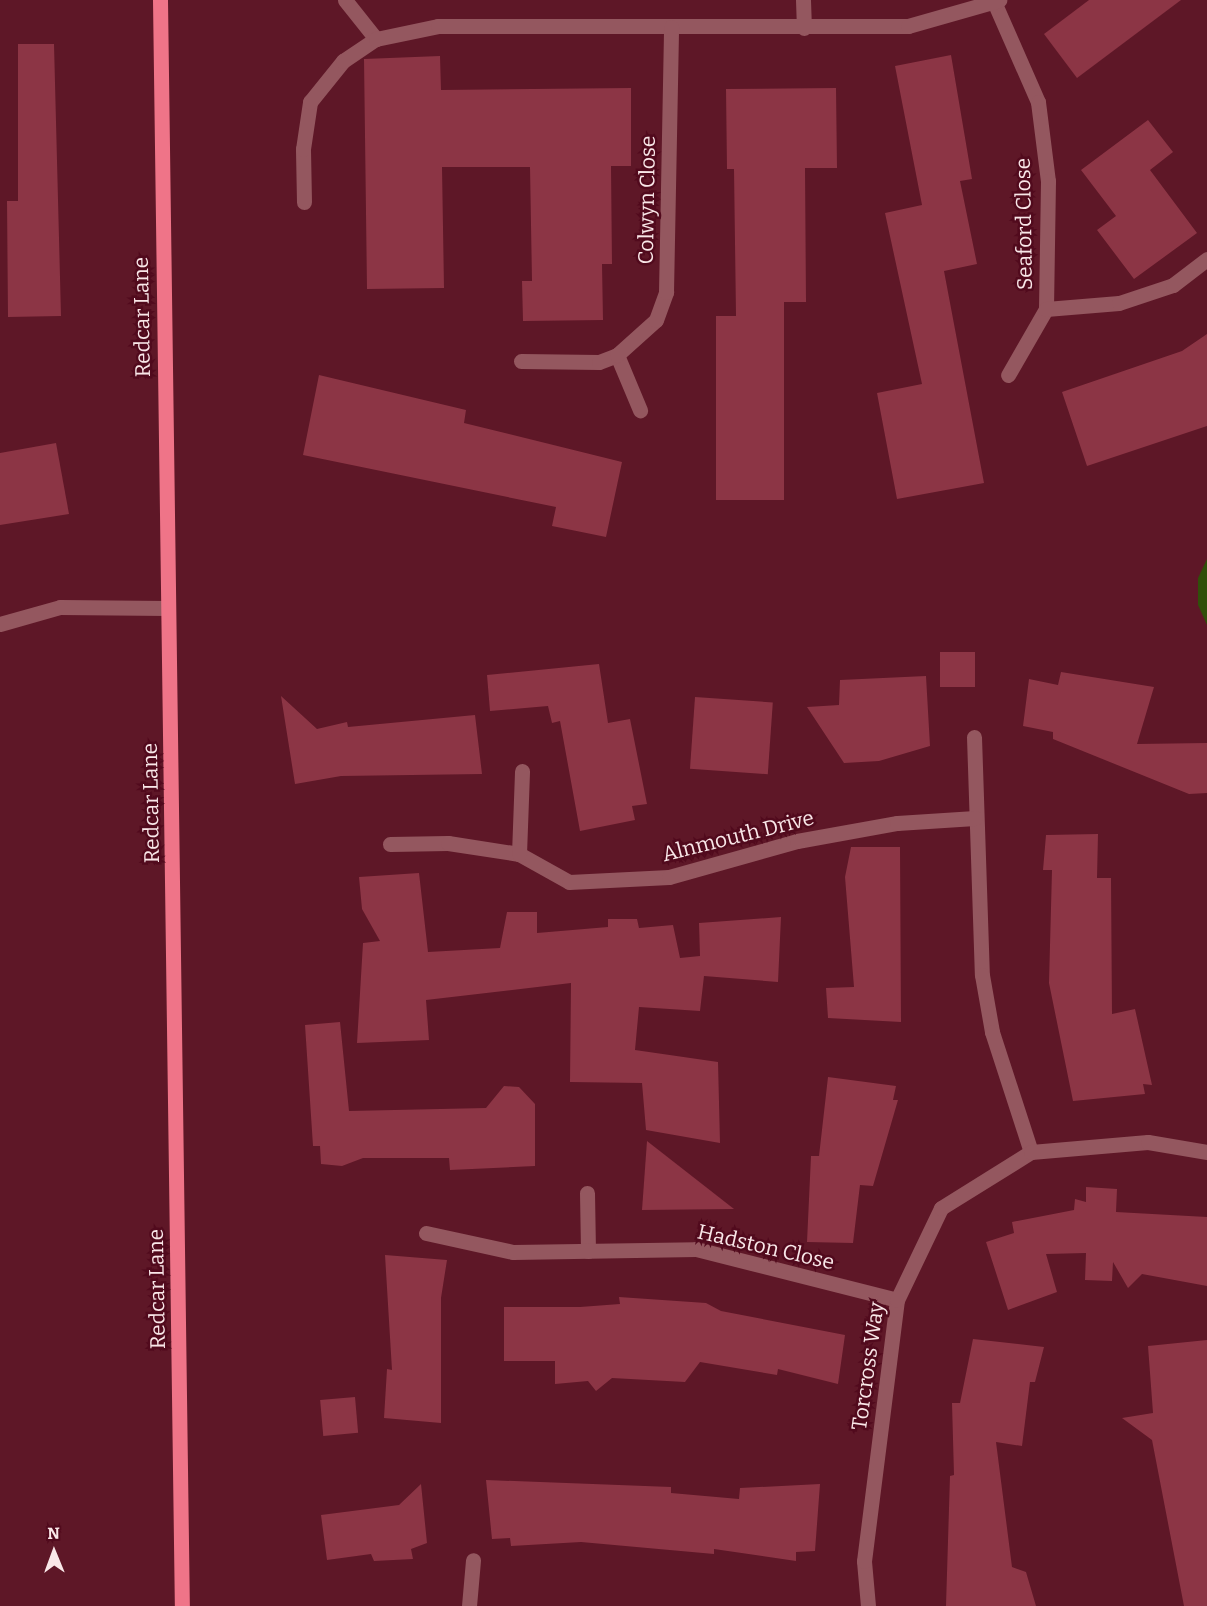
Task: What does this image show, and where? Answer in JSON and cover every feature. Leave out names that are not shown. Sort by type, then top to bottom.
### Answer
[{"type":"main road","name":"Redcar Lane","points":[[160,0],[182,1606]]},
{"type":"street","points":[[345,0],[376,39]]},
{"type":"street","points":[[803,0],[804,28]]},
{"type":"street","points":[[304,202],[303,149],[310,102],[343,61],[376,39],[438,26],[804,28],[908,26],[997,2]]},
{"type":"street","name":"Seaford Close","points":[[997,2],[1038,102],[1048,181],[1046,309],[1008,375]]},
{"type":"street","name":"Colwyn Close","points":[[617,356],[656,320],[666,292],[671,27]]},
{"type":"street","name":"Seaford Close","points":[[1046,309],[1119,303],[1173,285],[1207,259]]},
{"type":"street","points":[[521,361],[599,362],[617,356],[640,410]]},
{"type":"street","points":[[0,624],[60,607],[167,608]]},
{"type":"street","points":[[974,737],[982,975],[992,1032],[1031,1152]]},
{"type":"street","points":[[519,854],[522,771]]},
{"type":"street","name":"Alnmouth Drive","points":[[390,844],[448,843],[519,854],[569,882],[669,877],[797,841],[897,823],[975,818]]},
{"type":"street","name":"Torcross Way","points":[[868,1606],[864,1561],[897,1300],[941,1208],[1031,1152],[1148,1142],[1207,1152]]},
{"type":"street","points":[[587,1193],[588,1251]]},
{"type":"street","name":"Hadston Close","points":[[426,1233],[513,1252],[696,1249],[897,1300]]},
{"type":"street","points":[[469,1606],[473,1560]]},
{"type":"green space","points":[[1207,559],[1207,625],[1198,605],[1198,578]]},
{"type":"building","points":[[1089,0],[1181,0],[1077,78],[1044,34]]},
{"type":"building","points":[[18,44],[54,44],[61,316],[8,317],[7,201],[18,201]]},
{"type":"building","points":[[951,55],[972,179],[960,181],[977,264],[944,271],[984,483],[897,499],[877,393],[922,384],[885,213],[922,205],[895,66]]},
{"type":"building","points":[[440,56],[441,90],[631,88],[631,166],[611,166],[612,264],[602,264],[603,320],[523,321],[522,281],[532,281],[530,167],[442,167],[444,288],[367,289],[364,59]]},
{"type":"building","points":[[836,88],[837,168],[805,168],[806,302],[784,302],[784,500],[716,500],[716,316],[736,316],[734,169],[727,169],[726,89]]},
{"type":"building","points":[[1148,120],[1173,152],[1150,170],[1197,233],[1134,279],[1097,230],[1116,216],[1081,170]]},
{"type":"building","points":[[1207,334],[1207,426],[1087,466],[1062,392],[1182,351]]},
{"type":"building","points":[[319,375],[466,410],[464,423],[622,462],[606,537],[552,526],[556,507],[303,455]]},
{"type":"building","points":[[56,443],[69,514],[0,525],[0,453]]},
{"type":"building","points":[[940,652],[975,652],[975,687],[940,687]]},
{"type":"building","points":[[599,664],[608,723],[630,719],[647,804],[632,806],[635,820],[580,831],[560,721],[552,723],[548,706],[490,711],[487,675]]},
{"type":"building","points":[[1061,672],[1154,687],[1137,744],[1207,743],[1207,793],[1189,794],[1053,739],[1053,732],[1023,726],[1029,679],[1058,685]]},
{"type":"building","points":[[926,676],[930,746],[879,761],[844,763],[807,707],[839,705],[840,680]]},
{"type":"building","points":[[281,696],[317,729],[347,722],[348,727],[475,715],[482,774],[341,776],[295,784]]},
{"type":"building","points":[[695,697],[773,702],[768,774],[690,769]]},
{"type":"building","points":[[1098,834],[1097,878],[1111,878],[1112,1014],[1135,1009],[1152,1085],[1143,1084],[1145,1094],[1073,1101],[1049,983],[1052,870],[1043,870],[1046,835]]},
{"type":"building","points":[[851,847],[900,847],[901,1022],[828,1018],[826,988],[854,987],[845,877]]},
{"type":"building","points":[[419,873],[428,952],[500,948],[507,912],[537,912],[537,933],[608,927],[608,919],[637,919],[639,928],[673,925],[680,958],[700,956],[699,923],[781,917],[778,982],[704,976],[700,1011],[639,1007],[635,1050],[718,1062],[720,1143],[646,1130],[642,1083],[570,1082],[571,983],[426,1000],[429,1040],[357,1043],[363,943],[380,941],[362,909],[359,877]]},
{"type":"building","points":[[340,1022],[349,1111],[486,1108],[504,1086],[519,1087],[535,1104],[535,1166],[450,1170],[449,1158],[363,1158],[342,1166],[321,1164],[320,1146],[313,1146],[305,1025]]},
{"type":"building","points":[[828,1077],[896,1086],[893,1100],[898,1100],[873,1186],[860,1185],[853,1243],[807,1242],[811,1156],[819,1156]]},
{"type":"building","points":[[647,1141],[734,1209],[642,1210]]},
{"type":"building","points":[[1086,1187],[1117,1189],[1116,1212],[1207,1217],[1207,1286],[1142,1274],[1128,1288],[1113,1262],[1112,1281],[1085,1280],[1086,1253],[1046,1254],[1057,1292],[1008,1310],[986,1242],[1014,1233],[1012,1222],[1074,1210],[1075,1199],[1086,1202]]},
{"type":"building","points":[[385,1255],[447,1260],[441,1298],[441,1423],[384,1418],[387,1369],[392,1370]]},
{"type":"building","points":[[619,1297],[706,1303],[721,1311],[845,1335],[838,1384],[778,1369],[777,1375],[700,1362],[685,1382],[612,1378],[596,1391],[588,1381],[555,1384],[555,1361],[504,1361],[504,1307],[580,1307],[620,1304]]},
{"type":"building","points":[[973,1339],[1044,1347],[1035,1382],[1030,1382],[1022,1446],[996,1442],[1012,1567],[1026,1572],[1036,1606],[946,1606],[950,1476],[954,1475],[952,1403],[960,1403]]},
{"type":"building","points":[[1207,1340],[1207,1606],[1184,1606],[1152,1440],[1122,1418],[1153,1413],[1148,1346]]},
{"type":"building","points":[[355,1397],[358,1433],[323,1436],[320,1400]]},
{"type":"building","points":[[486,1480],[671,1487],[671,1493],[739,1499],[740,1488],[820,1484],[815,1551],[796,1552],[796,1561],[714,1549],[714,1554],[581,1542],[511,1546],[510,1538],[492,1539]]},
{"type":"building","points":[[421,1484],[427,1543],[411,1549],[413,1559],[374,1561],[371,1554],[327,1560],[321,1515],[399,1505]]}]
